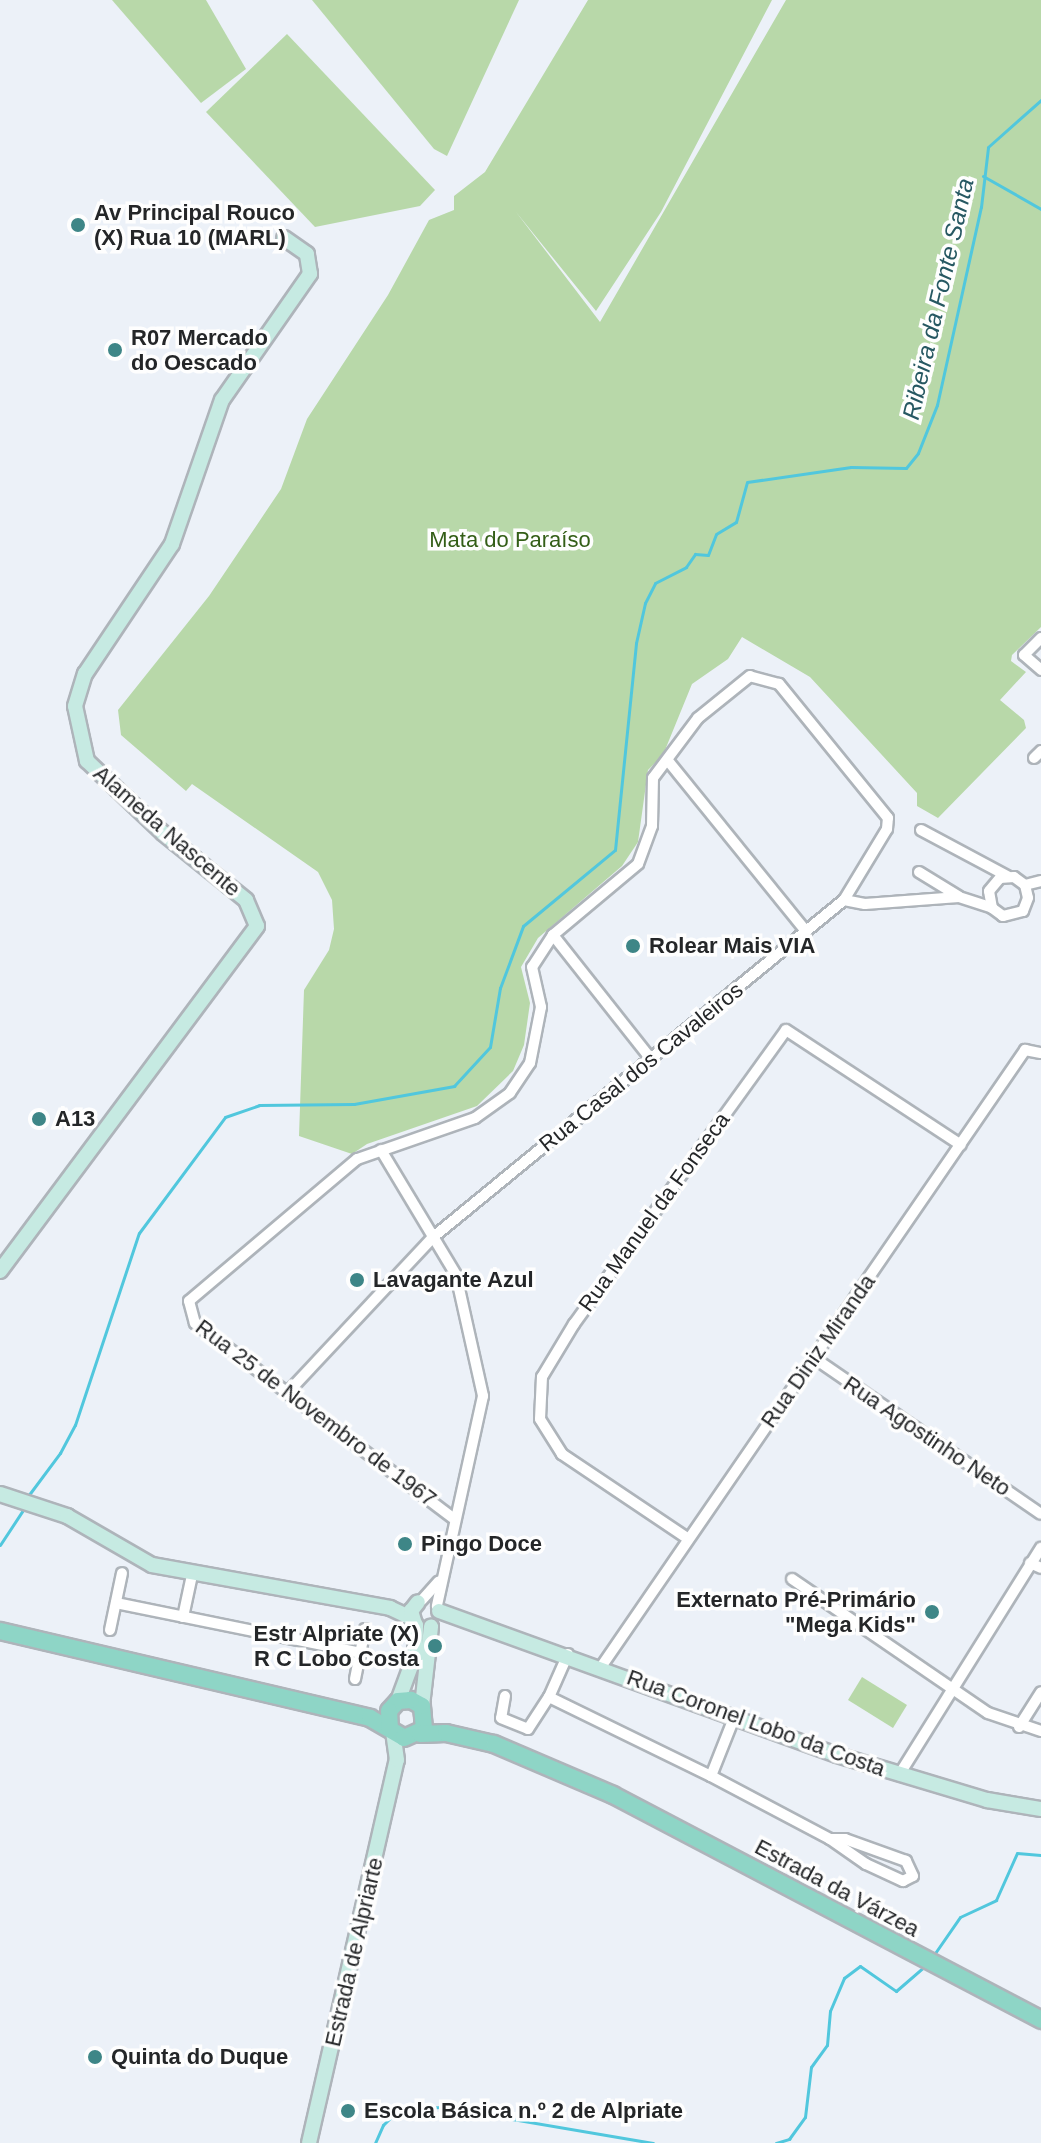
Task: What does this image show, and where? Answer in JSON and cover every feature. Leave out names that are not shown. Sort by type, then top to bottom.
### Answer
[{"type":"main road","name":"Estrada da Várzea","points":[[0,1631],[370,1718],[391,1731],[417,1735],[446,1733],[494,1744],[613,1795]]},
{"type":"main road","name":"Estrada da Várzea","points":[[174,1671],[374,1709],[411,1700],[423,1708],[526,1746],[1041,2020]]},
{"type":"main road","points":[[391,1731],[395,1703]]},
{"type":"main road","points":[[417,1735],[423,1708]]},
{"type":"street","name":"Alameda Nascente","points":[[0,1271],[257,926],[246,900],[163,833],[87,761],[75,706],[85,674],[172,544],[222,400],[310,274],[307,254],[284,238]]},
{"type":"street","points":[[1041,638],[1024,655],[1041,670]]},
{"type":"street","name":"Rua Casal dos Cavaleiros","points":[[290,1390],[432,1238],[844,900],[887,829],[886,814],[781,686],[756,675],[698,718],[669,762]]},
{"type":"street","points":[[395,1703],[415,1655],[440,1579],[483,1396],[456,1275],[381,1150],[475,1118],[510,1093],[530,1063],[541,1007],[532,967],[553,935],[638,864],[652,826],[653,778],[669,762],[806,931]]},
{"type":"street","points":[[921,830],[1025,885],[1041,881]]},
{"type":"street","points":[[919,872],[959,897],[992,908],[1003,916],[1023,911],[1028,898],[1025,885]]},
{"type":"street","points":[[992,908],[991,886],[1007,876]]},
{"type":"street","points":[[844,900],[865,904],[959,897]]},
{"type":"street","points":[[553,935],[651,1059]]},
{"type":"street","name":"Rua Manuel da Fonseca","points":[[687,1538],[562,1454],[540,1419],[542,1377],[574,1324],[786,1030],[961,1145]]},
{"type":"street","name":"Rua Diniz Miranda","points":[[601,1667],[1025,1050],[1041,1053]]},
{"type":"street","name":"Rua 25 de Novembro de 1967","points":[[381,1150],[344,1168],[188,1303],[195,1323],[290,1390],[453,1518]]},
{"type":"street","name":"Rua Agostinho Neto","points":[[814,1358],[1041,1514]]},
{"type":"street","points":[[0,1494],[67,1516],[152,1565],[192,1575],[390,1608],[428,1618]]},
{"type":"street","points":[[899,1775],[1041,1548]]},
{"type":"street","points":[[1030,1563],[1041,1568]]},
{"type":"street","points":[[110,1630],[122,1573]]},
{"type":"street","points":[[183,1617],[192,1575]]},
{"type":"street","points":[[390,1608],[420,1601],[440,1579]]},
{"type":"street","points":[[792,1579],[951,1689],[1019,1727],[1041,1731]]},
{"type":"street","points":[[420,1601],[428,1618],[423,1708]]},
{"type":"street","points":[[420,1601],[428,1618]]},
{"type":"street","points":[[116,1603],[361,1653]]},
{"type":"street","name":"Rua Coronel Lobo da Costa","points":[[428,1618],[476,1623],[899,1775],[987,1800],[1041,1809]]},
{"type":"street","points":[[355,1679],[365,1629]]},
{"type":"street","points":[[505,1696],[501,1718],[528,1729],[549,1697],[568,1654]]},
{"type":"street","points":[[1019,1727],[1041,1692]]},
{"type":"street","points":[[549,1697],[711,1776],[903,1881],[913,1876],[906,1861],[845,1839],[830,1839]]},
{"type":"street","points":[[711,1776],[734,1718]]},
{"type":"street","name":"Estrada de Alpriarte","points":[[309,2143],[397,1760],[391,1731]]},
{"type":"street","name":"Estrada de Alpriarte","points":[[397,1760],[417,1735]]},
{"type":"green space","points":[[112,0],[206,0],[246,69],[201,103]]},
{"type":"green space","points":[[312,0],[519,0],[447,156],[434,149]]},
{"type":"green space","name":"Mata do Paraíso","points":[[588,0],[772,0],[661,212],[596,311],[516,212],[600,322],[786,0],[1041,0],[1041,627],[1012,655],[1011,661],[1026,672],[1000,700],[1024,720],[1026,728],[938,818],[917,806],[917,793],[810,677],[742,637],[728,659],[692,684],[663,755],[648,770],[638,842],[622,866],[538,938],[521,967],[530,1003],[524,1045],[513,1071],[477,1106],[367,1144],[352,1154],[299,1136],[304,990],[329,950],[334,929],[332,900],[318,872],[192,784],[186,791],[121,735],[118,710],[209,596],[281,489],[307,419],[388,295],[429,220],[454,210],[454,196],[485,172]]},
{"type":"green space","points":[[287,34],[435,190],[420,206],[315,227],[206,112]]},
{"type":"green space","points":[[862,1677],[907,1705],[893,1728],[848,1700]]},
{"type":"waterway","name":"Ribeira da Fonte Santa","points":[[28,1496],[60,1453],[75,1425],[139,1233],[225,1117],[259,1105],[354,1104],[454,1086],[490,1047],[500,988],[523,926],[615,850],[636,643],[645,603],[655,583],[686,567],[695,554],[708,555],[716,534],[736,522],[747,482],[851,467],[906,468],[918,453],[937,405],[981,207],[988,147],[1041,100]]},
{"type":"waterway","points":[[983,176],[1041,209]]},
{"type":"waterway","name":"Ribeira da Fonte Santa","points":[[0,1545],[23,1510]]},
{"type":"waterway","points":[[933,1956],[960,1917],[996,1900],[1017,1853],[1041,1855]]},
{"type":"waterway","points":[[776,2143],[789,2139],[805,2117],[811,2067],[827,2045],[830,2011],[844,1978],[860,1966],[896,1991],[926,1965]]},
{"type":"waterway","points":[[375,2143],[383,2125],[399,2109],[442,2107],[653,2143]]},
{"type":"place","name":"Av Principal Rouco (X) Rua 10 (MARL)","points":[[78,225]]},
{"type":"place","name":"R07 Mercado do Oescado","points":[[115,350]]},
{"type":"place","name":"Rolear Mais VIA","points":[[633,946]]},
{"type":"place","name":"A13","points":[[39,1119]]},
{"type":"place","name":"Lavagante Azul","points":[[357,1280]]},
{"type":"place","name":"Pingo Doce","points":[[405,1544]]},
{"type":"place","name":"Externato Pré-Primário \"Mega Kids\"","points":[[932,1612]]},
{"type":"place","name":"Estr Alpriate (X) R C Lobo Costa","points":[[435,1646]]},
{"type":"place","name":"Quinta do Duque","points":[[95,2057]]},
{"type":"place","name":"Escola Básica n.º 2 de Alpriate","points":[[348,2111]]}]
